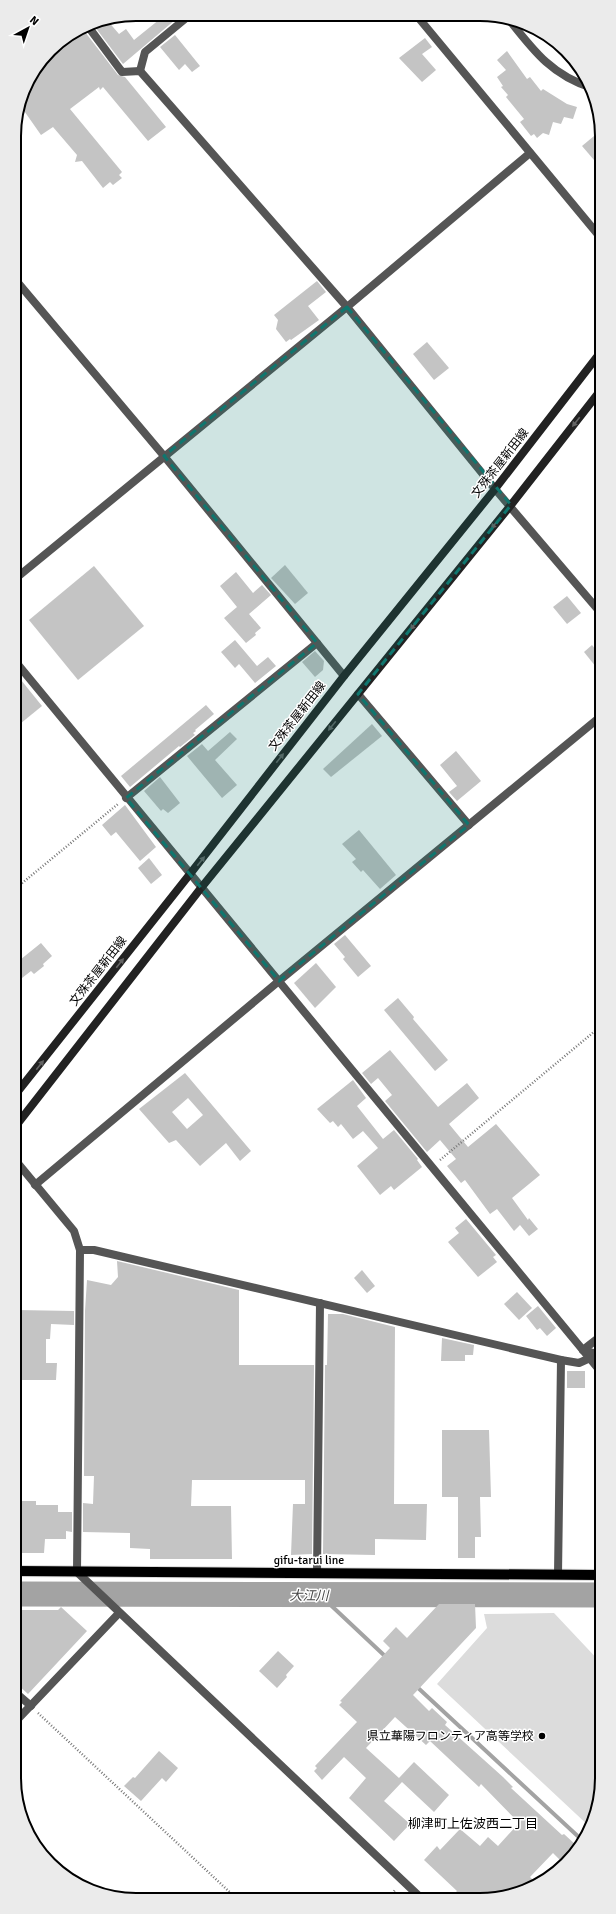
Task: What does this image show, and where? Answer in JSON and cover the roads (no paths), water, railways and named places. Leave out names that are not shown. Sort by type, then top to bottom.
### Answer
[{"type":"main road","name":"文殊茶屋新田線","points":[[21,1087],[344,676],[495,489],[595,359]]},
{"type":"main road","points":[[21,1121],[202,888],[511,505],[595,397]]},
{"type":"main road","name":"gifu-tarui line","points":[[21,1571],[595,1575]]},
{"type":"street","points":[[140,71],[145,52],[183,21]]},
{"type":"street","points":[[421,21],[595,231]]},
{"type":"street","points":[[514,26],[537,55],[557,72],[575,83],[583,85]]},
{"type":"street","points":[[91,30],[122,72],[140,71]]},
{"type":"street","points":[[140,71],[347,307],[495,489],[511,505],[595,606]]},
{"type":"street","points":[[21,574],[347,307],[530,153]]},
{"type":"street","points":[[21,286],[164,456],[344,676]]},
{"type":"street","points":[[126,798],[316,643]]},
{"type":"street","points":[[21,668],[126,798],[171,849],[190,874],[595,1364]]},
{"type":"street","points":[[358,694],[469,825]]},
{"type":"street","points":[[35,1185],[279,980],[595,721]]},
{"type":"street","points":[[21,1167],[74,1232],[80,1246],[77,1572],[416,1893]]},
{"type":"street","points":[[80,1246],[561,1360],[579,1363],[590,1358]]},
{"type":"street","points":[[317,1573],[320,1303]]},
{"type":"street","points":[[584,1350],[595,1341]]},
{"type":"street","points":[[584,1350],[595,1353]]},
{"type":"street","points":[[558,1574],[561,1360]]},
{"type":"street","points":[[21,1716],[119,1613]]},
{"type":"street","points":[[21,1698],[30,1706]]},
{"type":"waterway","name":"大江川","points":[[21,1594],[595,1595]]},
{"type":"waterway","points":[[320,1595],[387,1658]]},
{"type":"waterway","points":[[416,1686],[579,1837]]},
{"type":"place","name":"県立華陽フロンティア高等学校","points":[[542,1736]]},
{"type":"district","name":"柳津町上佐波西二丁目","points":[[473,1823]]}]
